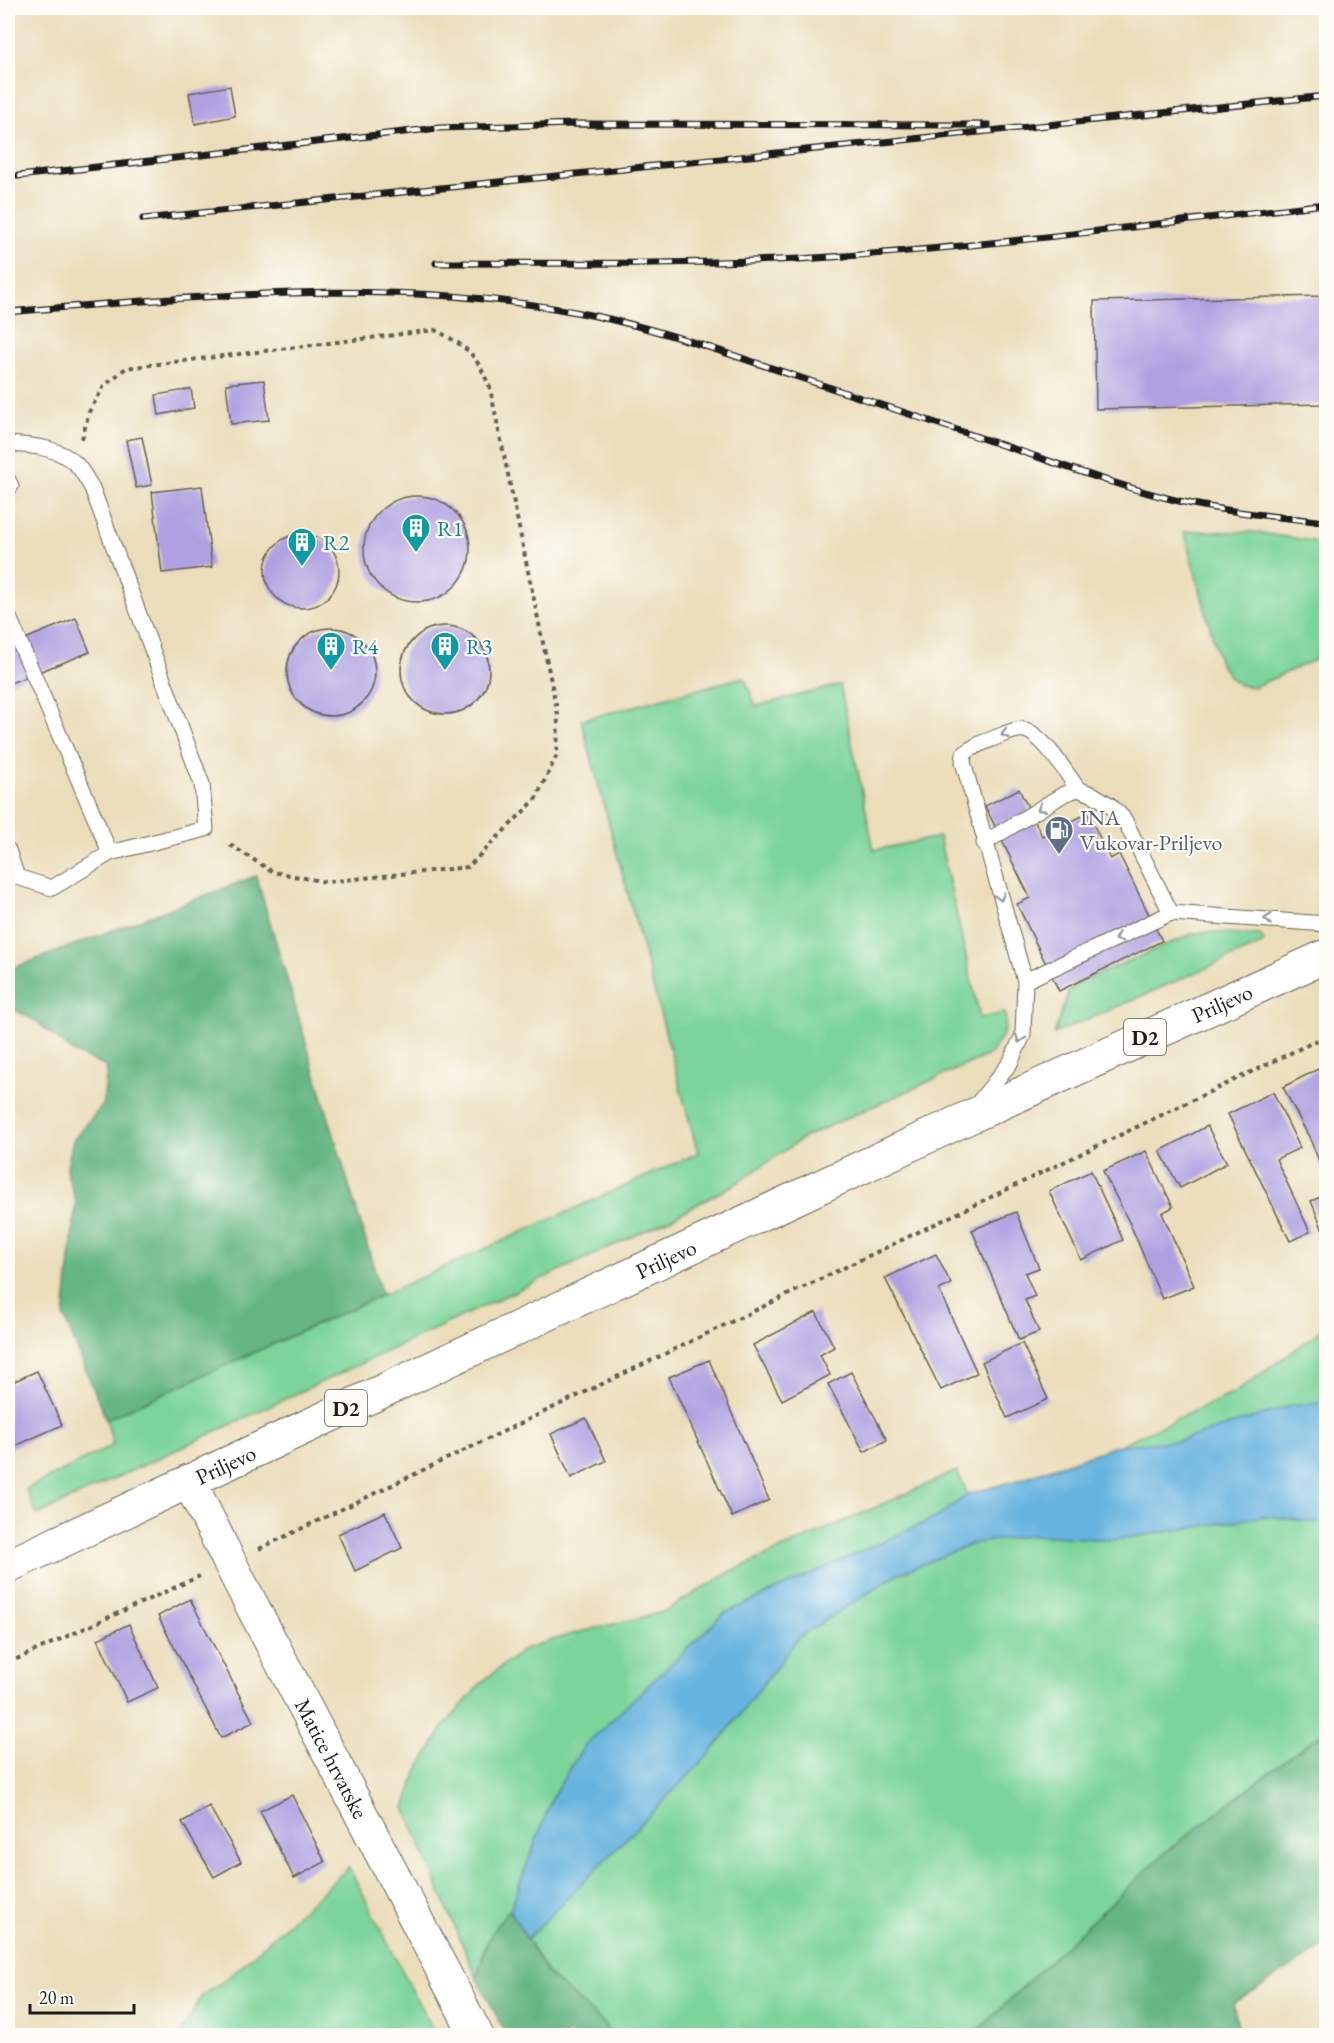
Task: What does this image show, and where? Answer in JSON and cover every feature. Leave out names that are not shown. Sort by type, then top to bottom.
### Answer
[{"type":"main road","name":"Priljevo","points":[[8,1566],[963,1120],[1326,956]]},
{"type":"main road","name":"Matice hrvatske","points":[[189,1481],[477,2036]]},
{"type":"lane","points":[[8,444],[55,450],[76,464],[92,488],[202,784],[206,829],[110,853],[52,888],[17,877],[8,850]]},
{"type":"lane","points":[[8,480],[11,486],[8,489]]},
{"type":"lane","points":[[8,615],[110,853]]},
{"type":"lane","points":[[963,1120],[992,1089],[1010,1063],[1019,1044],[1023,1035],[1025,981],[984,843],[963,762],[964,754],[973,746],[1013,731],[1024,730],[1043,743],[1078,789],[1110,805],[1124,819],[1171,913]]},
{"type":"lane","points":[[984,843],[1064,794],[1078,789]]},
{"type":"lane","points":[[1025,981],[1171,913],[1326,924]]},
{"type":"path","points":[[76,464],[89,412],[104,386],[126,368],[435,330],[462,344],[480,363],[490,388],[558,714],[557,755],[535,800],[468,867],[326,882],[273,872],[206,829]]},
{"type":"path","points":[[8,1663],[230,1563],[1326,1036]]},
{"type":"green space","points":[[1184,531],[1253,532],[1326,543],[1326,655],[1254,687],[1239,685],[1220,664]]},
{"type":"green space","points":[[744,677],[756,706],[840,685],[874,850],[939,837],[980,1018],[1005,1013],[1004,1031],[988,1055],[805,1137],[737,1183],[670,1219],[37,1515],[26,1489],[113,1445],[106,1419],[698,1153],[581,720]]},
{"type":"green space","points":[[256,876],[382,1295],[106,1419],[64,1317],[76,1201],[66,1171],[73,1140],[103,1105],[107,1067],[73,1052],[36,1021],[8,1006],[8,970]]},
{"type":"green space","points":[[1203,932],[1260,935],[1264,940],[1262,944],[1054,1034],[1068,993],[1078,983],[1192,934]]},
{"type":"green space","points":[[1326,1327],[1326,1731],[1167,1851],[974,2035],[612,2035],[602,2022],[546,1972],[510,1910],[485,1946],[477,1979],[405,1808],[417,1771],[445,1725],[482,1682],[524,1649],[572,1634],[663,1612],[732,1571],[957,1471],[968,1494],[1018,1480],[1119,1445],[1236,1392]]},
{"type":"green space","points":[[1326,1731],[1326,1945],[1233,2004],[1240,2035],[974,2035],[1167,1851]]},
{"type":"green space","points":[[349,1867],[435,2035],[180,2035],[201,1997],[234,1973]]},
{"type":"green space","points":[[510,1910],[546,1972],[602,2022],[612,2035],[507,2035],[477,1979],[492,1933]]},
{"type":"water","points":[[1326,1402],[1326,1524],[1266,1516],[1114,1540],[1034,1535],[975,1543],[896,1575],[799,1637],[710,1754],[527,1939],[510,1910],[553,1796],[584,1746],[725,1613],[939,1516],[968,1494],[1018,1480],[1119,1445],[1178,1441],[1291,1406]]},
{"type":"building","points":[[230,86],[235,116],[195,124],[189,93]]},
{"type":"building","points":[[1326,296],[1326,404],[1096,409],[1094,301]]},
{"type":"building","points":[[264,380],[269,420],[231,424],[226,384]]},
{"type":"building","points":[[191,389],[194,408],[159,415],[156,395]]},
{"type":"building","points":[[142,437],[152,485],[136,488],[126,440]]},
{"type":"building","points":[[202,486],[212,567],[162,573],[152,492]]},
{"type":"building","name":"R1","points":[[417,496],[437,500],[454,512],[466,529],[470,549],[466,569],[454,586],[437,598],[417,602],[397,598],[380,586],[368,569],[364,549],[368,529],[380,512],[397,500]]},
{"type":"building","name":"R2","points":[[295,534],[309,534],[323,540],[333,550],[339,564],[337,585],[323,602],[309,608],[295,608],[281,602],[271,592],[265,578],[265,564],[271,550],[281,540]]},
{"type":"building","points":[[76,618],[90,652],[8,684],[8,646]]},
{"type":"building","name":"R3","points":[[445,626],[462,629],[476,639],[486,653],[489,670],[486,687],[476,701],[462,711],[445,714],[428,711],[414,701],[404,687],[401,670],[404,653],[414,639],[428,629]]},
{"type":"building","name":"R4","points":[[331,628],[348,632],[362,641],[371,655],[375,672],[371,689],[362,703],[348,712],[331,716],[314,712],[300,703],[291,689],[287,672],[291,655],[300,641],[314,632]]},
{"type":"building","points":[[1019,789],[1042,836],[1088,813],[1110,859],[1119,854],[1162,941],[1059,991],[1017,904],[1030,898],[985,806]]},
{"type":"building","points":[[1326,1065],[1326,1131],[1323,1133],[1326,1142],[1326,1178],[1310,1139],[1283,1087]]},
{"type":"building","points":[[1273,1092],[1300,1148],[1276,1159],[1310,1232],[1290,1241],[1228,1114]]},
{"type":"building","points":[[1207,1126],[1227,1163],[1180,1188],[1160,1151]]},
{"type":"building","points":[[1146,1151],[1173,1207],[1162,1213],[1194,1286],[1162,1299],[1131,1226],[1103,1171]]},
{"type":"building","points":[[1091,1171],[1123,1240],[1081,1260],[1049,1191]]},
{"type":"building","points":[[1326,1195],[1326,1226],[1322,1228],[1311,1201]]},
{"type":"building","points":[[1016,1212],[1039,1268],[1025,1273],[1035,1296],[1025,1300],[1039,1332],[1019,1340],[972,1230]]},
{"type":"building","points":[[936,1254],[951,1284],[939,1290],[977,1373],[941,1390],[885,1278]]},
{"type":"building","points":[[816,1312],[834,1347],[820,1355],[830,1375],[782,1400],[753,1345]]},
{"type":"building","points":[[1022,1343],[1048,1399],[1007,1418],[982,1362]]},
{"type":"building","points":[[709,1360],[769,1500],[732,1517],[669,1377]]},
{"type":"building","points":[[37,1371],[62,1425],[11,1448],[8,1440],[8,1384]]},
{"type":"building","points":[[851,1372],[887,1440],[864,1452],[828,1384]]},
{"type":"building","points":[[586,1418],[606,1461],[571,1478],[551,1434]]},
{"type":"building","points":[[385,1512],[402,1548],[355,1571],[338,1534]]},
{"type":"building","points":[[190,1599],[253,1722],[221,1738],[158,1616]]},
{"type":"building","points":[[129,1624],[158,1688],[127,1702],[98,1639]]},
{"type":"building","points":[[292,1795],[325,1862],[294,1878],[260,1811]]},
{"type":"building","points":[[209,1806],[241,1862],[214,1877],[182,1822]]},
{"type":"railway","points":[[143,219],[1326,96]]},
{"type":"railway","points":[[18,176],[439,128],[574,124],[988,125]]},
{"type":"railway","points":[[436,263],[663,263],[865,255],[1129,228],[1326,204]]},
{"type":"railway","points":[[8,312],[234,295],[309,293],[385,293],[460,297],[535,305],[609,319],[681,338],[1158,496],[1234,511],[1326,522]]},
{"type":"place","name":"R1","points":[[416,554]]},
{"type":"place","name":"R2","points":[[302,568]]},
{"type":"place","name":"R4","points":[[331,672]]},
{"type":"place","name":"R3","points":[[445,672]]},
{"type":"place","name":"INA Vukovar-Priljevo","points":[[1059,856]]}]
